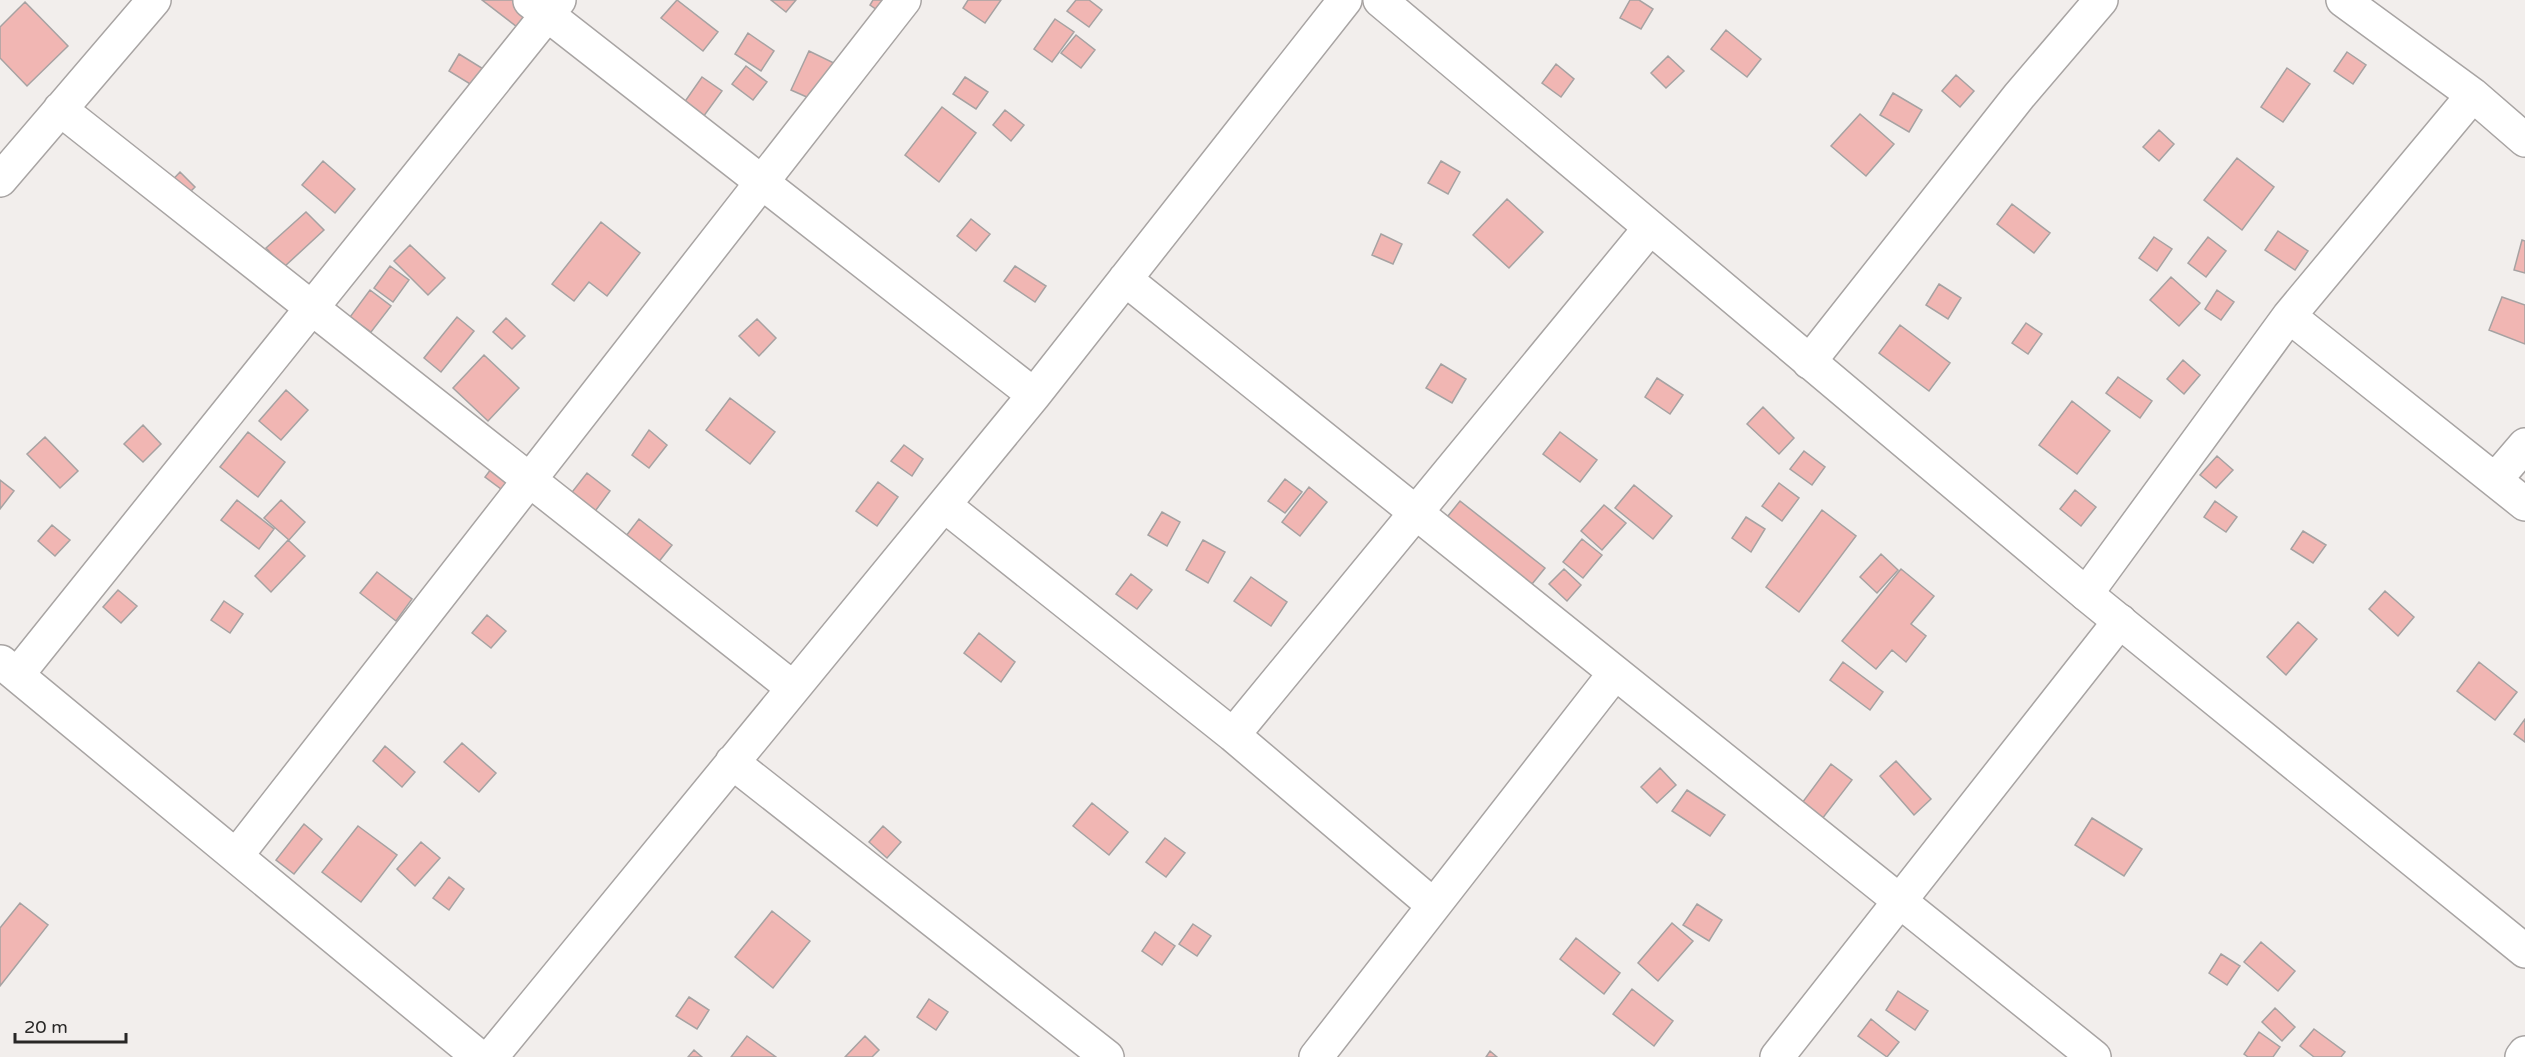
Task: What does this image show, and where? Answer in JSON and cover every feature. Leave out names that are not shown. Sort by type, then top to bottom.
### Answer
[{"type":"street","points":[[3,169],[60,110],[154,0]]},
{"type":"street","points":[[236,856],[904,0]]},
{"type":"street","points":[[491,1057],[1034,395],[1345,0]]},
{"type":"street","points":[[1380,0],[2086,594],[2525,951]]},
{"type":"street","points":[[1809,362],[2019,96],[2101,0]]},
{"type":"street","points":[[2343,0],[2473,95],[2525,140]]},
{"type":"street","points":[[479,1057],[9,668],[311,308],[545,5],[762,182],[1034,395]]},
{"type":"street","points":[[2086,594],[2289,316],[2473,95]]},
{"type":"street","points":[[60,110],[794,688]]},
{"type":"street","points":[[1233,735],[1414,512],[1650,228]]},
{"type":"street","points":[[1125,279],[2094,1057]]},
{"type":"street","points":[[2289,316],[2525,504]]},
{"type":"street","points":[[2495,480],[2525,445]]},
{"type":"street","points":[[944,505],[1233,735],[1433,905]]},
{"type":"street","points":[[1777,1057],[2120,621]]},
{"type":"street","points":[[1316,1057],[1615,673]]},
{"type":"street","points":[[732,762],[1107,1057]]},
{"type":"street","points":[[2522,1057],[2525,1053]]},
{"type":"building","points":[[482,0],[545,0],[521,30]]},
{"type":"building","points":[[677,0],[718,32],[703,51],[661,18]]},
{"type":"building","points":[[771,0],[796,0],[786,12]]},
{"type":"building","points":[[873,0],[903,0],[890,19],[870,5]]},
{"type":"building","points":[[968,0],[1001,0],[985,23],[963,8]]},
{"type":"building","points":[[1076,0],[1089,0],[1102,10],[1089,27],[1067,11]]},
{"type":"building","points":[[1630,0],[1639,0],[1653,9],[1641,29],[1620,18]]},
{"type":"building","points":[[25,2],[68,46],[27,86],[0,58],[0,27]]},
{"type":"building","points":[[1055,19],[1074,32],[1052,62],[1034,49]]},
{"type":"building","points":[[1726,30],[1761,59],[1747,77],[1711,49]]},
{"type":"building","points":[[748,33],[774,51],[761,71],[735,54]]},
{"type":"building","points":[[1076,35],[1095,50],[1081,68],[1061,53]]},
{"type":"building","points":[[809,51],[836,64],[818,102],[791,90]]},
{"type":"building","points":[[2347,52],[2366,65],[2353,84],[2334,71]]},
{"type":"building","points":[[459,54],[485,70],[475,87],[449,71]]},
{"type":"building","points":[[1668,56],[1684,71],[1666,88],[1651,73]]},
{"type":"building","points":[[1556,64],[1574,79],[1561,97],[1542,83]]},
{"type":"building","points":[[746,66],[767,82],[753,100],[732,84]]},
{"type":"building","points":[[2287,68],[2310,84],[2283,122],[2261,107]]},
{"type":"building","points":[[1956,75],[1974,91],[1960,107],[1942,91]]},
{"type":"building","points":[[702,77],[722,91],[698,124],[679,110]]},
{"type":"building","points":[[965,77],[988,92],[976,109],[953,94]]},
{"type":"building","points":[[1893,93],[1922,110],[1909,132],[1880,115]]},
{"type":"building","points":[[942,107],[976,133],[939,182],[905,155]]},
{"type":"building","points":[[1005,110],[1024,125],[1011,141],[993,125]]},
{"type":"building","points":[[1860,114],[1894,144],[1866,176],[1831,146]]},
{"type":"building","points":[[2159,130],[2174,144],[2159,161],[2143,147]]},
{"type":"building","points":[[2237,158],[2274,187],[2242,230],[2204,200]]},
{"type":"building","points":[[323,161],[355,189],[335,213],[302,185]]},
{"type":"building","points":[[1441,161],[1460,172],[1448,194],[1428,183]]},
{"type":"building","points":[[180,172],[195,187],[178,204],[163,190]]},
{"type":"building","points":[[1507,199],[1543,232],[1509,268],[1473,235]]},
{"type":"building","points":[[2012,204],[2050,233],[2034,253],[1997,224]]},
{"type":"building","points":[[306,212],[324,230],[284,267],[266,248]]},
{"type":"building","points":[[971,219],[990,234],[976,251],[957,236]]},
{"type":"building","points":[[601,222],[640,253],[607,296],[589,282],[574,301],[552,284]]},
{"type":"building","points":[[2278,231],[2308,251],[2295,270],[2265,250]]},
{"type":"building","points":[[1381,234],[1402,244],[1393,264],[1372,255]]},
{"type":"building","points":[[2154,237],[2172,249],[2157,271],[2139,258]]},
{"type":"building","points":[[2208,237],[2226,251],[2206,277],[2188,263]]},
{"type":"building","points":[[2522,240],[2525,241],[2525,273],[2514,270]]},
{"type":"building","points":[[410,245],[445,278],[428,295],[394,261]]},
{"type":"building","points":[[390,266],[409,280],[393,302],[374,288]]},
{"type":"building","points":[[1015,266],[1046,286],[1035,302],[1004,281]]},
{"type":"building","points":[[2171,277],[2200,303],[2179,326],[2150,300]]},
{"type":"building","points":[[1939,284],[1961,298],[1948,319],[1926,305]]},
{"type":"building","points":[[370,290],[391,306],[371,332],[350,317]]},
{"type":"building","points":[[2217,290],[2234,302],[2221,320],[2205,309]]},
{"type":"building","points":[[2502,297],[2525,305],[2525,344],[2489,330]]},
{"type":"building","points":[[457,317],[474,331],[441,372],[424,358]]},
{"type":"building","points":[[506,318],[525,336],[512,349],[493,332]]},
{"type":"building","points":[[757,319],[776,338],[759,356],[739,336]]},
{"type":"building","points":[[2026,323],[2042,334],[2028,354],[2012,343]]},
{"type":"building","points":[[1900,325],[1950,363],[1929,391],[1879,353]]},
{"type":"building","points":[[484,355],[519,388],[488,421],[453,388]]},
{"type":"building","points":[[2183,360],[2200,375],[2184,394],[2167,379]]},
{"type":"building","points":[[1441,364],[1466,379],[1452,403],[1426,388]]},
{"type":"building","points":[[2118,377],[2152,401],[2140,418],[2106,393]]},
{"type":"building","points":[[1657,378],[1683,395],[1670,414],[1645,397]]},
{"type":"building","points":[[286,390],[308,410],[281,440],[259,421]]},
{"type":"building","points":[[730,398],[775,432],[750,464],[706,430]]},
{"type":"building","points":[[2072,401],[2110,431],[2077,474],[2039,445]]},
{"type":"building","points":[[1763,407],[1794,438],[1779,454],[1747,424]]},
{"type":"building","points":[[143,425],[161,444],[143,462],[124,444]]},
{"type":"building","points":[[649,430],[667,445],[649,468],[632,455]]},
{"type":"building","points":[[248,432],[285,462],[258,497],[220,467]]},
{"type":"building","points":[[1560,432],[1597,460],[1580,482],[1543,454]]},
{"type":"building","points":[[45,437],[78,471],[60,488],[27,454]]},
{"type":"building","points":[[904,445],[923,459],[912,476],[891,461]]},
{"type":"building","points":[[1804,451],[1825,467],[1812,485],[1790,469]]},
{"type":"building","points":[[2217,456],[2233,470],[2216,488],[2200,475]]},
{"type":"building","points":[[500,457],[520,473],[505,492],[485,477]]},
{"type":"building","points":[[587,473],[610,491],[593,514],[569,496]]},
{"type":"building","points":[[1285,479],[1302,492],[1285,513],[1268,501]]},
{"type":"building","points":[[0,480],[14,491],[0,509]]},
{"type":"building","points":[[878,482],[898,497],[877,526],[856,511]]},
{"type":"building","points":[[1779,483],[1799,498],[1782,521],[1762,506]]},
{"type":"building","points":[[1634,485],[1672,516],[1653,539],[1615,508]]},
{"type":"building","points":[[1309,487],[1327,502],[1300,536],[1282,522]]},
{"type":"building","points":[[2075,490],[2096,507],[2081,526],[2060,509]]},
{"type":"building","points":[[237,500],[274,529],[259,549],[221,520]]},
{"type":"building","points":[[281,500],[305,522],[289,540],[264,518]]},
{"type":"building","points":[[1460,501],[1545,568],[1528,589],[1444,521]]},
{"type":"building","points":[[2215,501],[2237,517],[2226,532],[2204,517]]},
{"type":"building","points":[[1604,505],[1626,523],[1602,550],[1581,531]]},
{"type":"building","points":[[1822,510],[1856,536],[1799,612],[1766,587]]},
{"type":"building","points":[[1162,512],[1180,522],[1167,546],[1148,535]]},
{"type":"building","points":[[1746,517],[1765,529],[1751,552],[1732,538]]},
{"type":"building","points":[[639,519],[672,545],[642,583],[609,558]]},
{"type":"building","points":[[52,525],[70,540],[55,556],[38,541]]},
{"type":"building","points":[[2303,531],[2326,545],[2313,563],[2291,549]]},
{"type":"building","points":[[1582,539],[1602,555],[1583,578],[1563,562]]},
{"type":"building","points":[[288,540],[305,556],[271,592],[255,576]]},
{"type":"building","points":[[1203,540],[1225,552],[1208,583],[1186,570]]},
{"type":"building","points":[[1881,554],[1898,570],[1877,593],[1860,577]]},
{"type":"building","points":[[1564,569],[1581,585],[1567,601],[1549,584]]},
{"type":"building","points":[[1901,569],[1934,596],[1911,624],[1926,636],[1906,662],[1892,650],[1876,669],[1842,641]]},
{"type":"building","points":[[377,572],[412,599],[396,621],[360,593]]},
{"type":"building","points":[[1131,574],[1152,590],[1137,609],[1116,594]]},
{"type":"building","points":[[1251,577],[1287,602],[1271,626],[1234,601]]},
{"type":"building","points":[[118,590],[137,606],[121,623],[103,607]]},
{"type":"building","points":[[2385,591],[2414,617],[2398,636],[2369,609]]},
{"type":"building","points":[[224,601],[243,614],[230,633],[211,620]]},
{"type":"building","points":[[487,615],[506,631],[491,648],[472,633]]},
{"type":"building","points":[[2298,622],[2317,639],[2286,675],[2267,657]]},
{"type":"building","points":[[979,633],[1015,662],[1001,682],[964,653]]},
{"type":"building","points":[[1843,662],[1883,692],[1870,710],[1830,680]]},
{"type":"building","points":[[2479,662],[2517,692],[2495,720],[2457,691]]},
{"type":"building","points":[[2525,719],[2525,742],[2514,734]]},
{"type":"building","points":[[462,743],[496,773],[479,792],[444,762]]},
{"type":"building","points":[[385,746],[415,772],[402,787],[373,761]]},
{"type":"building","points":[[1896,761],[1931,799],[1914,815],[1880,776]]},
{"type":"building","points":[[1831,764],[1852,780],[1822,819],[1802,803]]},
{"type":"building","points":[[1660,768],[1676,785],[1657,803],[1641,787]]},
{"type":"building","points":[[1687,790],[1725,815],[1710,836],[1672,811]]},
{"type":"building","points":[[1092,803],[1128,832],[1109,855],[1073,826]]},
{"type":"building","points":[[2092,818],[2142,849],[2124,876],[2075,845]]},
{"type":"building","points":[[304,824],[322,839],[294,874],[276,860]]},
{"type":"building","points":[[358,826],[397,855],[361,902],[322,872]]},
{"type":"building","points":[[883,826],[901,842],[887,858],[869,842]]},
{"type":"building","points":[[1165,838],[1185,853],[1166,877],[1146,862]]},
{"type":"building","points":[[421,842],[440,858],[415,886],[397,869]]},
{"type":"building","points":[[449,877],[464,889],[449,910],[433,898]]},
{"type":"building","points":[[20,903],[48,925],[0,986],[0,928]]},
{"type":"building","points":[[1697,904],[1722,920],[1709,941],[1683,925]]},
{"type":"building","points":[[772,911],[810,941],[773,988],[735,957]]},
{"type":"building","points":[[1672,923],[1693,941],[1658,981],[1638,963]]},
{"type":"building","points":[[1193,924],[1211,936],[1197,956],[1179,944]]},
{"type":"building","points":[[1155,932],[1175,946],[1162,965],[1142,951]]},
{"type":"building","points":[[1576,938],[1620,973],[1604,994],[1560,959]]},
{"type":"building","points":[[2261,942],[2295,971],[2278,991],[2244,962]]},
{"type":"building","points":[[2221,954],[2240,966],[2227,985],[2209,973]]},
{"type":"building","points":[[1632,989],[1673,1021],[1654,1046],[1613,1014]]},
{"type":"building","points":[[1898,991],[1928,1011],[1915,1030],[1886,1010]]},
{"type":"building","points":[[689,997],[709,1010],[697,1029],[676,1016]]},
{"type":"building","points":[[929,999],[948,1012],[936,1030],[917,1017]]},
{"type":"building","points":[[2275,1008],[2295,1027],[2282,1041],[2262,1022]]},
{"type":"building","points":[[1871,1019],[1899,1042],[1887,1057],[1858,1036]]},
{"type":"building","points":[[2314,1029],[2345,1052],[2341,1057],[2314,1057],[2300,1046]]},
{"type":"building","points":[[2259,1032],[2280,1047],[2273,1057],[2248,1057],[2244,1054]]},
{"type":"building","points":[[747,1036],[776,1057],[731,1057]]},
{"type":"building","points":[[865,1036],[879,1050],[872,1057],[845,1057]]},
{"type":"building","points":[[694,1050],[702,1057],[688,1057]]},
{"type":"building","points":[[1490,1051],[1497,1057],[1486,1057]]}]
